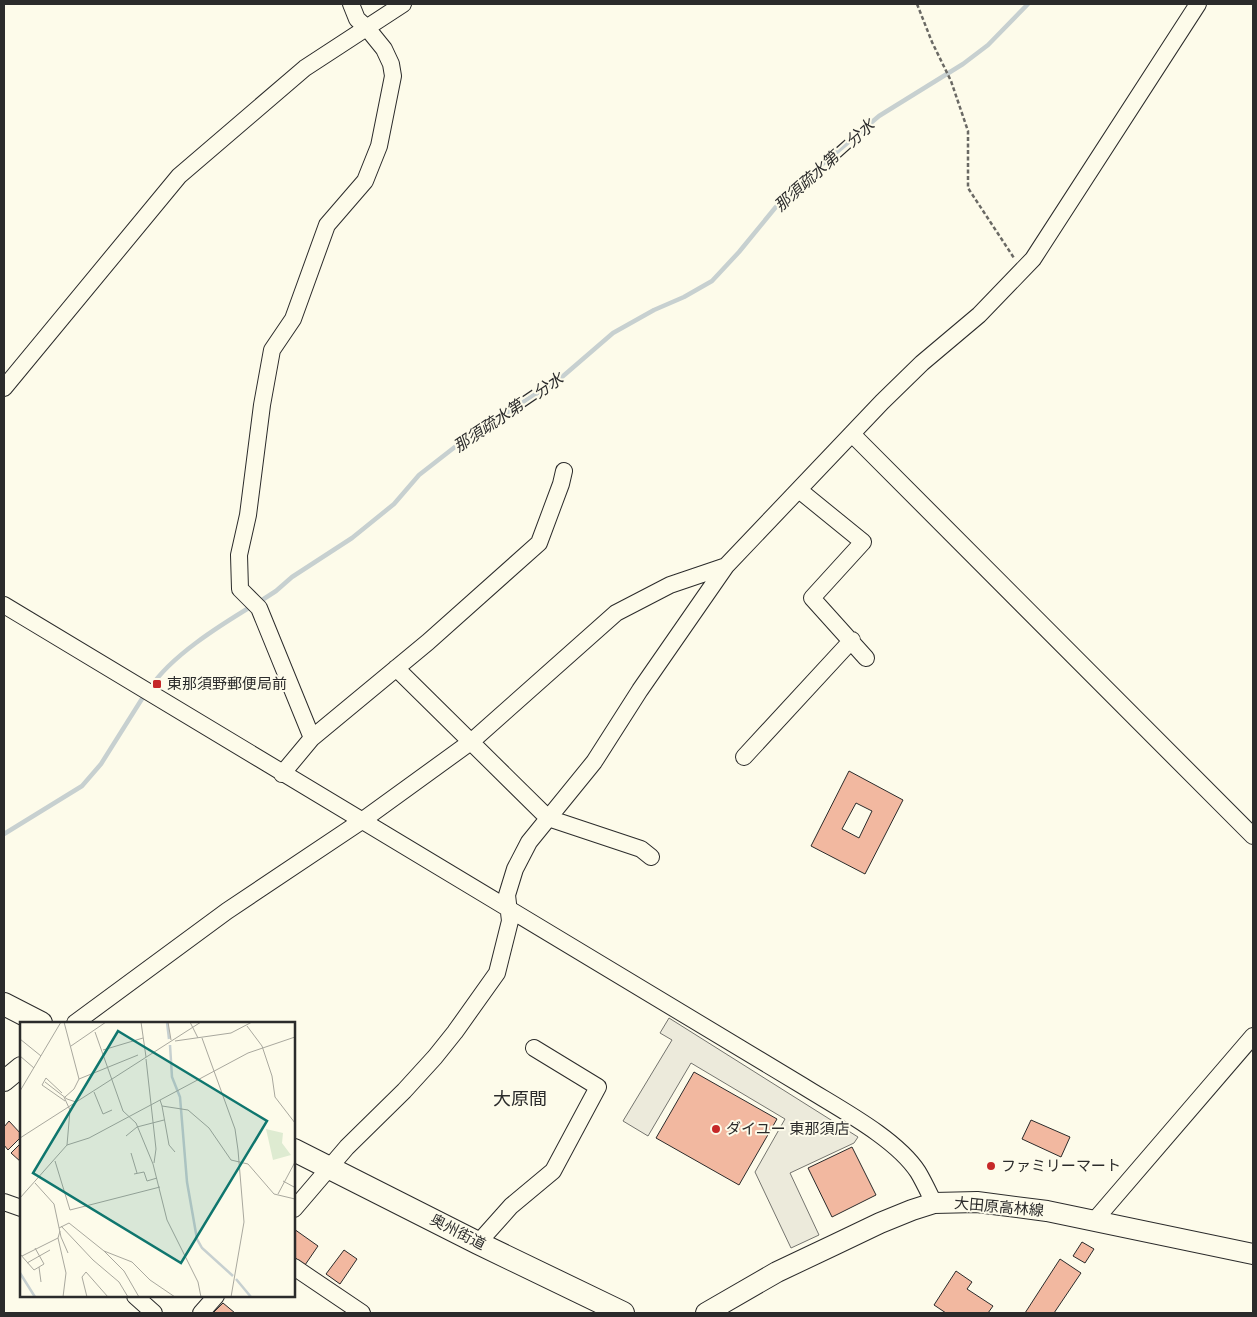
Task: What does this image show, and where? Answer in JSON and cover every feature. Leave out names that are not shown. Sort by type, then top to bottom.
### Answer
[{"type":"highway","points":[[4,1004],[39,1022]]},
{"type":"highway","name":"奥州街道","points":[[295,1150],[478,1243],[623,1313]]},
{"type":"main road","points":[[4,1081],[20,1068]]},
{"type":"main road","name":"大田原高林線","points":[[706,1313],[778,1272],[834,1244],[896,1216],[934,1203],[977,1202],[1012,1205],[1094,1220],[1253,1254]]},
{"type":"street","points":[[312,738],[259,608],[240,589],[239,555],[248,515],[262,405],[272,350],[293,319],[327,225],[365,182],[378,146],[392,76],[391,64],[384,49],[357,18],[352,4]]},
{"type":"street","points":[[4,388],[180,176],[305,68],[403,4]]},
{"type":"street","points":[[295,1208],[347,1147],[404,1091],[435,1057],[498,973],[510,921],[508,895],[516,868],[529,842],[594,762],[640,690],[726,566],[882,402],[922,363],[979,315],[1022,270],[1032,258],[1198,4]]},
{"type":"street","points":[[852,434],[1253,836]]},
{"type":"street","points":[[282,774],[312,738],[539,544],[564,471]]},
{"type":"street","points":[[799,490],[863,542],[812,598],[852,640],[866,658]]},
{"type":"street","points":[[76,1022],[227,911],[363,820],[472,741],[616,613],[670,585],[726,566]]},
{"type":"street","points":[[4,605],[803,1086],[887,1140],[918,1172],[934,1203]]},
{"type":"street","points":[[744,757],[852,640]]},
{"type":"street","points":[[396,668],[548,818],[640,849],[651,857]]},
{"type":"street","points":[[1094,1220],[1253,1036]]},
{"type":"street","points":[[478,1243],[511,1206],[553,1171],[598,1086],[534,1048]]},
{"type":"street","points":[[4,1202],[20,1208]]},
{"type":"street","points":[[295,1268],[362,1313]]},
{"type":"street","points":[[136,1297],[154,1313]]},
{"type":"street","points":[[201,1313],[215,1297]]},
{"type":"path","points":[[917,4],[932,42],[951,81],[968,131],[968,188],[1022,270]]},
{"type":"shaded area","points":[[669,1018],[858,1137],[854,1143],[790,1173],[819,1235],[791,1248],[755,1172],[785,1119],[691,1063],[648,1136],[623,1121],[672,1040],[660,1033]]},
{"type":"building","points":[[849,771],[903,800],[865,874],[811,846]],"holes":[[[856,803],[872,811],[859,838],[842,829]]]},
{"type":"building","name":"ダイユー 東那須店","points":[[694,1072],[777,1119],[739,1185],[656,1138]]},
{"type":"building","points":[[1031,1120],[1070,1137],[1061,1157],[1022,1139]]},
{"type":"building","points":[[9,1121],[20,1133],[20,1138],[8,1150],[4,1145],[4,1127]]},
{"type":"building","points":[[20,1144],[20,1161],[11,1153]]},
{"type":"building","points":[[852,1147],[876,1195],[832,1217],[808,1168]]},
{"type":"building","points":[[295,1230],[318,1246],[305,1265],[295,1258]]},
{"type":"building","points":[[1082,1242],[1094,1249],[1085,1263],[1073,1256]]},
{"type":"building","points":[[344,1250],[357,1259],[340,1284],[326,1274]]},
{"type":"building","points":[[1060,1259],[1081,1273],[1054,1313],[1025,1313]]},
{"type":"building","points":[[956,1271],[972,1282],[967,1289],[993,1306],[988,1313],[946,1313],[934,1305]]},
{"type":"building","points":[[223,1303],[235,1313],[213,1313]]},
{"type":"waterway","name":"那須疏水第二分水","points":[[259,602],[292,577],[352,538],[394,504],[419,475],[460,443],[562,377],[613,333],[712,281],[775,208],[812,173],[879,116],[963,64],[988,45],[1028,4]]},
{"type":"waterway","name":"那須疏水第二分水","points":[[150,688],[170,664],[196,642],[252,606]]},
{"type":"waterway","name":"那須疏水第二分水","points":[[4,834],[82,786],[101,764],[145,694]]},
{"type":"place","name":"東那須野郵便局前","points":[[157,684]]},
{"type":"place","name":"ダイユー 東那須店","points":[[716,1129]]},
{"type":"place","name":"ファミリーマート","points":[[991,1166]]},
{"type":"district","name":"大原間","points":[[520,1099]]}]
